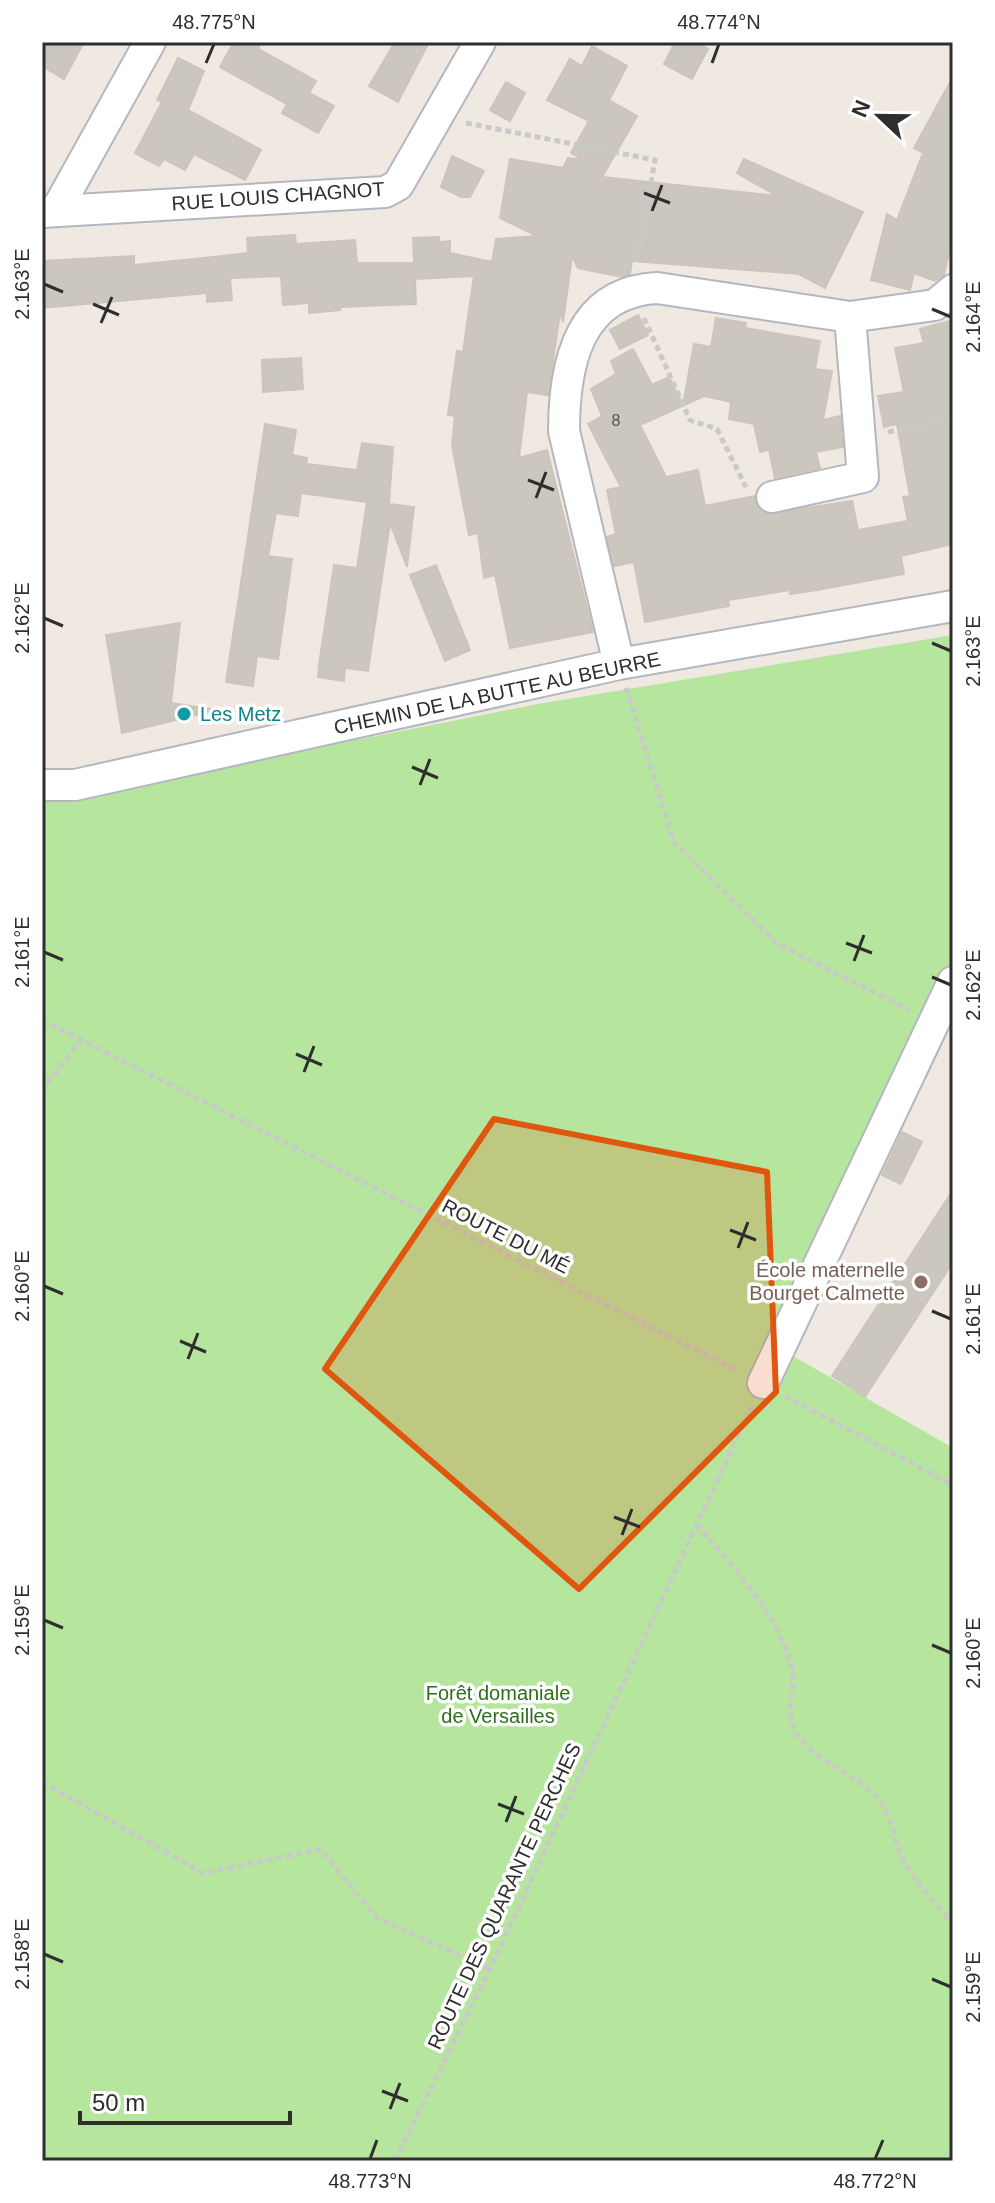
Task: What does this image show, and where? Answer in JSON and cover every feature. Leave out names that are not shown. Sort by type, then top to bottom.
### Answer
[{"type":"street","points":[[49,212],[150,42]]},
{"type":"street","name":"RUE LOUIS CHAGNOT","points":[[49,212],[385,192],[398,185],[480,42]]},
{"type":"street","points":[[619,664],[564,431],[564,395],[574,354],[588,320],[612,299],[631,289],[657,288],[850,317],[935,305],[953,290]]},
{"type":"street","points":[[772,497],[863,477],[850,317]]},
{"type":"street","name":"CHEMIN DE LA BUTTE AU BEURRE","points":[[42,785],[75,785],[619,664],[953,606]]},
{"type":"street","points":[[763,1383],[953,982]]},
{"type":"path","points":[[437,117],[655,160],[631,289],[690,420],[717,429],[743,486],[772,497]]},
{"type":"path","points":[[860,438],[953,419]]},
{"type":"path","points":[[619,664],[674,842],[776,943],[934,1023]]},
{"type":"path","name":"ROUTE DU MÉ","points":[[42,1020],[763,1383],[953,1485]]},
{"type":"path","points":[[42,1091],[81,1040]]},
{"type":"path","name":"ROUTE DES QUARANTE PERCHES","points":[[395,2161],[490,1969],[763,1383]]},
{"type":"path","points":[[696,1524],[755,1593],[777,1627],[792,1669],[790,1718],[798,1735],[815,1754],[876,1797],[889,1815],[903,1860],[953,1924]]},
{"type":"path","points":[[42,1782],[203,1873],[320,1849],[377,1918],[490,1969]]},
{"type":"highlighted area","points":[[494,1119],[767,1172],[776,1392],[579,1589],[325,1369]]},
{"type":"green space","name":"Forêt domaniale de Versailles","points":[[953,635],[953,1022],[793,1356],[953,1448],[953,2161],[42,2161],[42,795],[74,796],[538,704]]},
{"type":"building","points":[[42,42],[84,42],[64,79],[42,66]]},
{"type":"building","points":[[234,42],[261,42],[258,49],[316,81],[309,93],[334,106],[318,133],[282,113],[287,104],[220,67]]},
{"type":"building","points":[[395,42],[429,42],[398,102],[369,86]]},
{"type":"building","points":[[675,42],[695,42],[708,49],[692,79],[664,64]]},
{"type":"building","points":[[592,46],[627,66],[609,100],[637,116],[602,177],[777,196],[737,173],[744,159],[863,212],[825,288],[799,274],[632,261],[630,274],[622,277],[578,268],[572,256],[548,395],[527,392],[519,458],[547,450],[593,632],[510,648],[495,575],[484,578],[478,533],[469,535],[452,445],[455,416],[448,415],[457,351],[463,352],[474,276],[415,279],[416,304],[340,307],[340,310],[309,313],[309,303],[283,305],[281,276],[230,278],[232,300],[207,302],[207,293],[42,308],[42,261],[134,256],[134,265],[204,258],[248,253],[247,238],[295,235],[296,244],[355,240],[357,263],[414,263],[413,238],[439,237],[439,242],[450,241],[450,253],[492,262],[496,239],[537,236],[500,218],[510,159],[563,168],[568,158],[583,160],[571,153],[589,121],[547,100],[570,59],[582,66]]},
{"type":"building","points":[[178,58],[204,71],[188,110],[261,150],[245,180],[194,154],[185,170],[164,159],[159,166],[135,153],[162,102],[157,100]]},
{"type":"building","points":[[953,77],[953,234],[944,275],[935,281],[914,273],[910,290],[871,280],[887,214],[897,220],[923,153],[914,148]]},
{"type":"building","points":[[506,82],[525,93],[510,121],[490,110]]},
{"type":"building","points":[[452,156],[484,171],[470,197],[461,197],[441,187]]},
{"type":"building","points":[[638,315],[648,335],[620,349],[610,330]]},
{"type":"building","points":[[716,318],[746,323],[745,328],[820,341],[815,369],[832,371],[823,420],[840,416],[843,447],[816,452],[820,468],[775,478],[769,450],[760,452],[754,424],[729,419],[731,402],[704,396],[640,425],[666,477],[698,470],[705,506],[755,496],[758,508],[767,514],[852,501],[858,530],[908,521],[903,497],[910,496],[897,424],[884,427],[878,396],[904,392],[895,348],[924,343],[920,329],[953,320],[953,544],[901,556],[904,574],[790,594],[790,590],[728,600],[729,606],[645,622],[634,562],[614,566],[607,537],[616,534],[607,490],[621,487],[588,424],[602,416],[591,389],[616,374],[611,361],[633,349],[652,385],[669,377],[683,405],[694,344],[711,347]]},
{"type":"building","points":[[301,358],[303,389],[263,392],[262,360]]},
{"type":"building","points":[[265,424],[296,430],[292,455],[307,458],[306,464],[357,470],[362,443],[393,447],[389,504],[414,507],[407,567],[390,523],[368,671],[345,668],[344,681],[318,677],[319,665],[334,565],[357,568],[367,502],[301,493],[298,516],[276,513],[268,556],[292,559],[278,659],[257,656],[253,686],[226,682]]},
{"type":"building","points":[[436,565],[470,650],[445,661],[410,575]]},
{"type":"building","points":[[180,623],[171,703],[217,710],[122,733],[106,635]]},
{"type":"building","points":[[902,1132],[922,1142],[901,1184],[882,1175]]},
{"type":"building","points":[[953,1190],[953,1262],[865,1397],[832,1376]]},
{"type":"place","name":"Les Metz","points":[[184,714]]},
{"type":"place","name":"École maternelle Bourget Calmette","points":[[921,1282]]}]
